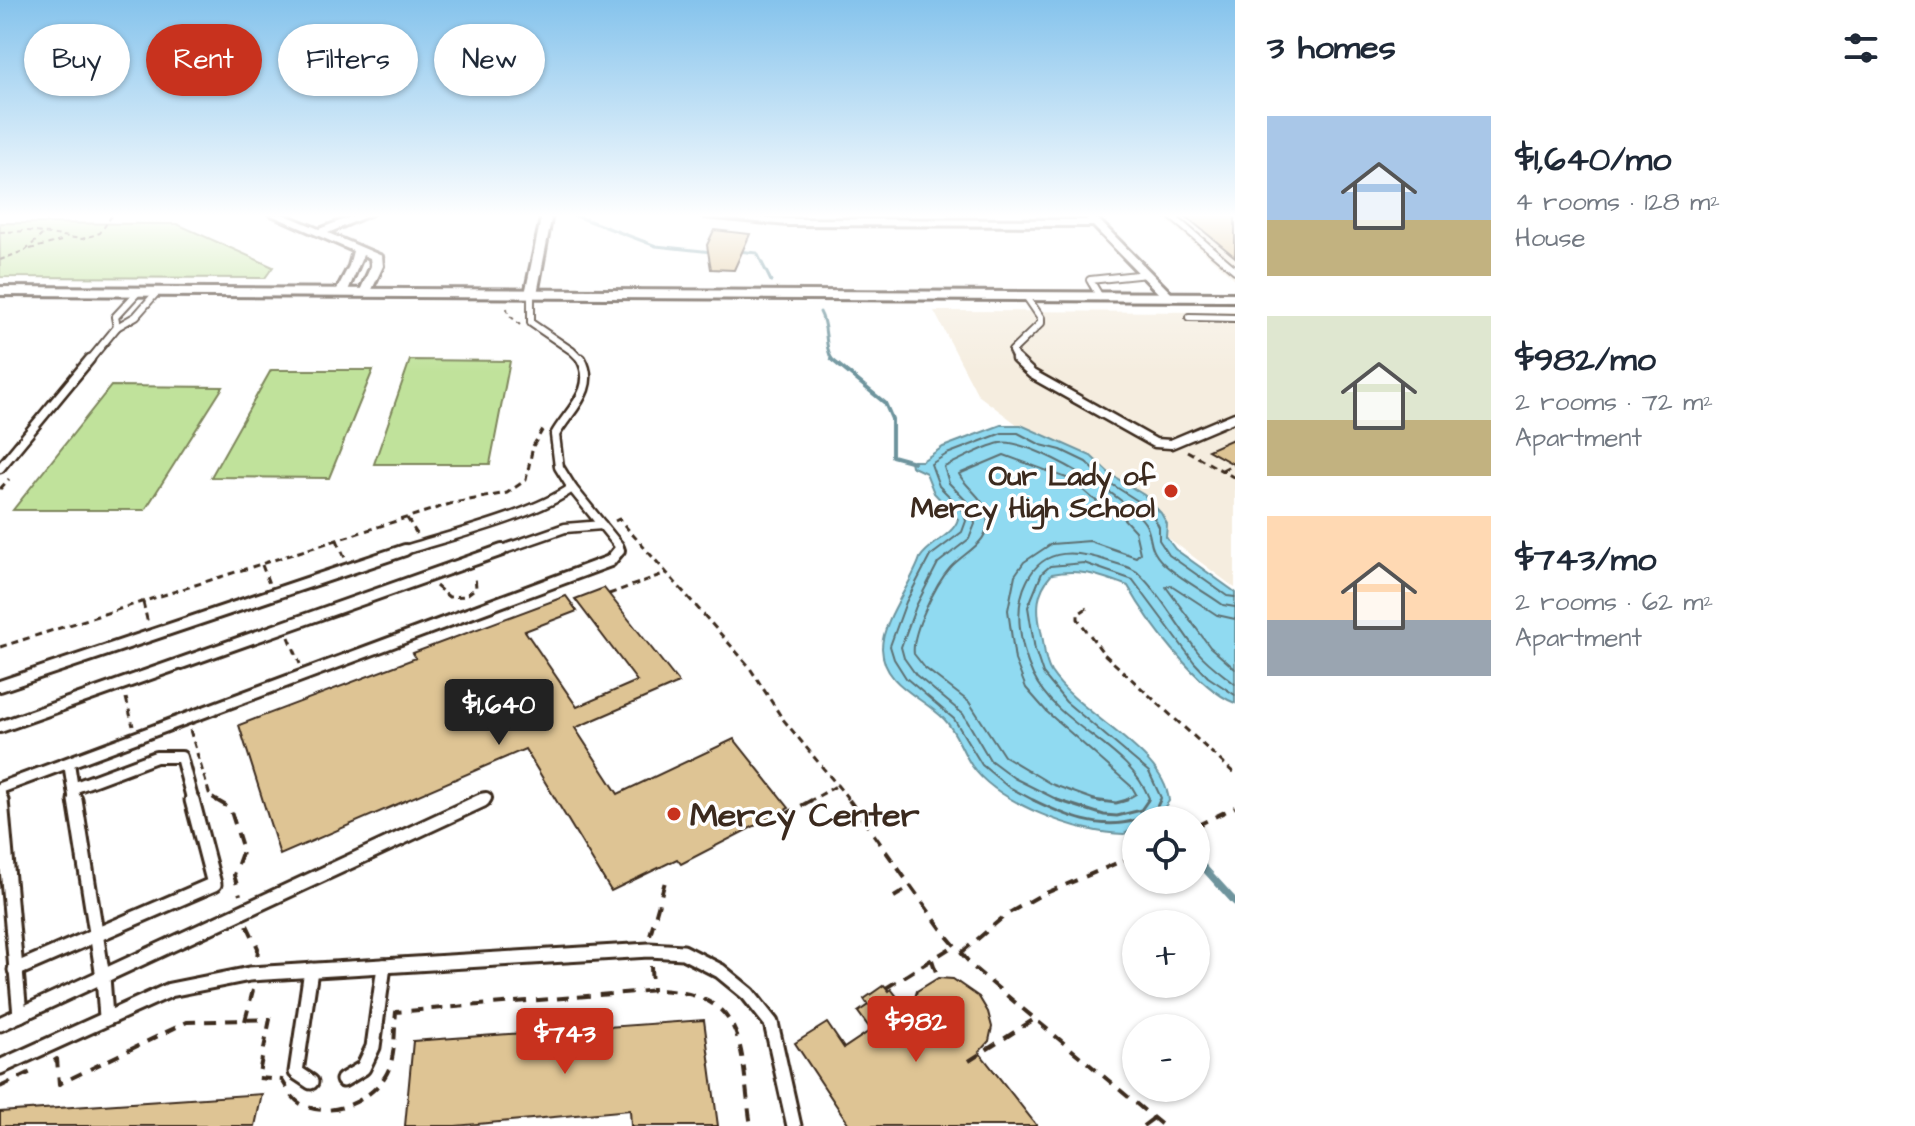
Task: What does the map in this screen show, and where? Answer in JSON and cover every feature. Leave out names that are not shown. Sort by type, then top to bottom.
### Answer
[{"type":"street","points":[[341,293],[355,267]]},
{"type":"street","points":[[365,293],[377,267]]},
{"type":"street","points":[[531,294],[536,267]]},
{"type":"street","points":[[1140,267],[1169,297]]},
{"type":"street","points":[[0,291],[1235,297]]},
{"type":"lane","points":[[1100,297],[1090,280],[1147,274]]},
{"type":"lane","points":[[117,327],[115,317],[138,292]]},
{"type":"lane","points":[[0,468],[117,327],[136,316],[157,292]]},
{"type":"lane","points":[[20,1015],[0,790],[610,561],[619,553],[619,546],[559,467],[555,435],[585,392],[586,370],[583,361],[572,350],[531,323],[531,294]]},
{"type":"lane","points":[[1026,296],[1041,318],[1041,323],[1012,351],[1018,364],[1147,440],[1173,443],[1235,417]]},
{"type":"lane","points":[[1189,317],[1235,318]]},
{"type":"lane","points":[[0,686],[558,498],[572,488]]},
{"type":"lane","points":[[0,727],[565,528],[602,525]]},
{"type":"lane","points":[[15,970],[214,884],[181,757],[156,757],[73,788]]},
{"type":"lane","points":[[69,763],[97,935],[106,1017]]},
{"type":"lane","points":[[0,1024],[486,798]]},
{"type":"lane","points":[[0,1067],[170,990],[255,973],[649,950],[683,952],[720,971],[748,994],[771,1023],[794,1126]]},
{"type":"lane","points":[[343,1080],[363,1068],[373,1047],[384,966]]},
{"type":"lane","points":[[311,970],[296,1072],[311,1082]]},
{"type":"path","points":[[507,308],[508,314],[529,331]]},
{"type":"path","points":[[0,647],[453,503],[507,493],[526,480],[536,437],[550,419]]},
{"type":"path","points":[[1173,443],[1235,478]]},
{"type":"path","points":[[1222,470],[1234,464]]},
{"type":"path","points":[[407,518],[424,544]]},
{"type":"path","points":[[619,519],[748,665],[782,718],[856,808],[961,953],[1033,1020],[1163,1126]]},
{"type":"path","points":[[430,575],[438,591],[449,597],[465,596],[476,588],[476,577],[466,562]]},
{"type":"path","points":[[261,564],[274,595]]},
{"type":"path","points":[[609,594],[666,573]]},
{"type":"path","points":[[143,602],[151,636]]},
{"type":"path","points":[[1087,608],[1078,614],[1078,619],[1104,654],[1235,774]]},
{"type":"path","points":[[285,626],[305,675]]},
{"type":"path","points":[[122,684],[137,737]]},
{"type":"path","points":[[187,718],[210,796],[230,808],[243,850],[234,875],[248,929],[258,948],[245,1021]]},
{"type":"path","points":[[784,811],[786,814],[837,786]]},
{"type":"path","points":[[1210,819],[1235,807]]},
{"type":"path","points":[[961,953],[1007,914],[1039,896],[1122,861]]},
{"type":"path","points":[[894,897],[912,886]]},
{"type":"path","points":[[886,988],[955,945]]},
{"type":"path","points":[[932,960],[938,978]]},
{"type":"path","points":[[969,1061],[1033,1020]]},
{"type":"path","points":[[1143,1126],[1155,1117]]},
{"type":"shaded area","points":[[1220,267],[1235,267],[1235,279]]},
{"type":"shaded area","name":"Our Lady of Mercy High School","points":[[934,311],[1235,312],[1235,588],[978,395]]},
{"type":"green space","points":[[0,267],[273,267],[265,278],[0,277]]},
{"type":"green space","points":[[410,360],[510,361],[490,464],[374,464]]},
{"type":"green space","points":[[271,370],[373,370],[329,478],[211,477]]},
{"type":"green space","points":[[111,386],[223,387],[145,510],[13,510]]},
{"type":"water","points":[[1001,425],[1021,425],[1091,456],[1110,474],[1144,495],[1161,513],[1167,524],[1166,537],[1175,549],[1235,592],[1235,703],[1205,684],[1190,669],[1160,634],[1128,586],[1100,576],[1072,572],[1052,574],[1043,587],[1038,615],[1045,657],[1051,672],[1081,704],[1137,749],[1164,783],[1169,801],[1165,806],[1122,806],[1122,834],[1085,829],[1063,822],[1000,792],[972,766],[944,719],[905,689],[889,672],[882,648],[892,614],[920,558],[951,530],[958,519],[934,493],[926,473],[911,466],[910,461],[922,461],[943,447]]},
{"type":"building","points":[[711,267],[736,267],[734,270]]},
{"type":"building","points":[[1235,438],[1235,465],[1208,450]]},
{"type":"building","points":[[604,588],[679,683],[575,728],[618,794],[734,739],[789,808],[681,864],[677,859],[611,891],[525,749],[280,855],[239,725],[416,658],[413,653],[566,596],[577,611],[525,631],[577,707],[637,681],[575,599]]},
{"type":"building","points":[[938,978],[953,979],[979,997],[992,1027],[989,1041],[979,1052],[1037,1126],[850,1126],[795,1043],[827,1023],[844,1048],[871,1030],[858,1012],[868,1005],[864,999],[884,985],[889,991],[891,989],[910,1013],[917,991]]},
{"type":"building","points":[[704,1020],[718,1126],[631,1126],[630,1110],[455,1126],[405,1126],[413,1041]]},
{"type":"building","points":[[262,1094],[255,1126],[0,1126],[0,1112]]},
{"type":"waterway","points":[[764,267],[771,281]]},
{"type":"waterway","points":[[820,312],[833,360]]},
{"type":"waterway","points":[[833,360],[885,403],[892,419],[892,456],[914,462]]},
{"type":"waterway","points":[[1210,874],[1235,902]]},
{"type":"place","name":"Our Lady of Mercy High School","points":[[1171,491]]},
{"type":"place","name":"Mercy Center","points":[[674,814]]}]
